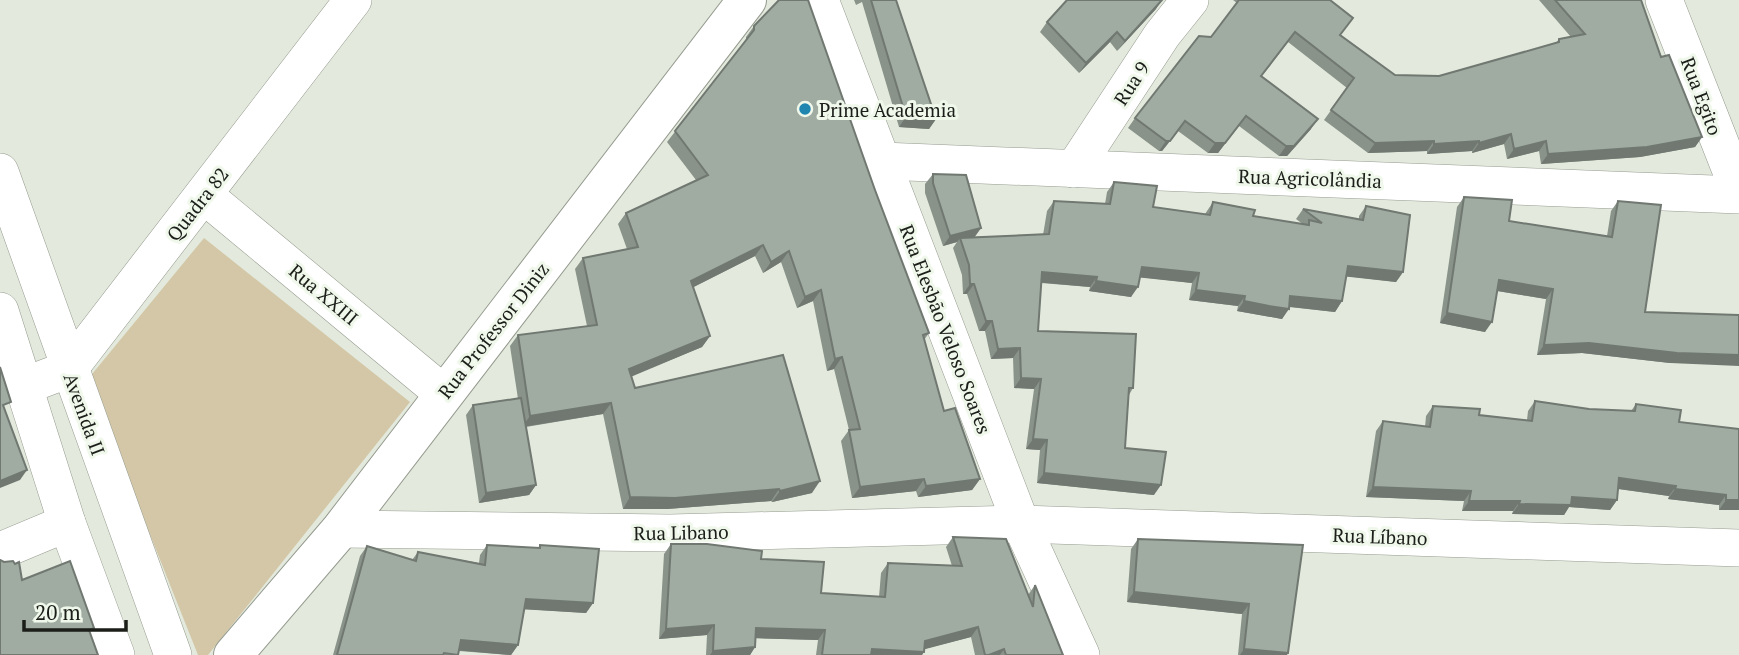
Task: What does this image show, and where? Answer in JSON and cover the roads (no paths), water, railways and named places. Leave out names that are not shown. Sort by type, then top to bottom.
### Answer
[{"type":"street","name":"Quadra 82","points":[[69,369],[353,0]]},
{"type":"street","name":"Rua Professor Diniz","points":[[233,655],[341,529],[747,0]]},
{"type":"street","name":"Rua Elesbão Veloso Soares","points":[[820,0],[1020,524],[1081,655]]},
{"type":"street","name":"Rua 9","points":[[1074,169],[1162,36],[1190,0]]},
{"type":"street","name":"Rua Egito","points":[[1664,0],[1739,193]]},
{"type":"street","name":"Rua Agricolândia","points":[[882,161],[1739,193]]},
{"type":"street","name":"Avenida II","points":[[0,172],[173,655]]},
{"type":"street","name":"Rua XXIII","points":[[204,195],[444,394]]},
{"type":"street","points":[[0,311],[67,523],[116,655]]},
{"type":"street","points":[[24,386],[69,369]]},
{"type":"street","points":[[0,551],[67,523]]},
{"type":"street","name":"Rua Libano","points":[[341,529],[670,533],[1020,524]]},
{"type":"street","name":"Rua Líbano","points":[[1020,524],[1739,548]]},
{"type":"place","name":"Prime Academia","points":[[805,109]]}]
